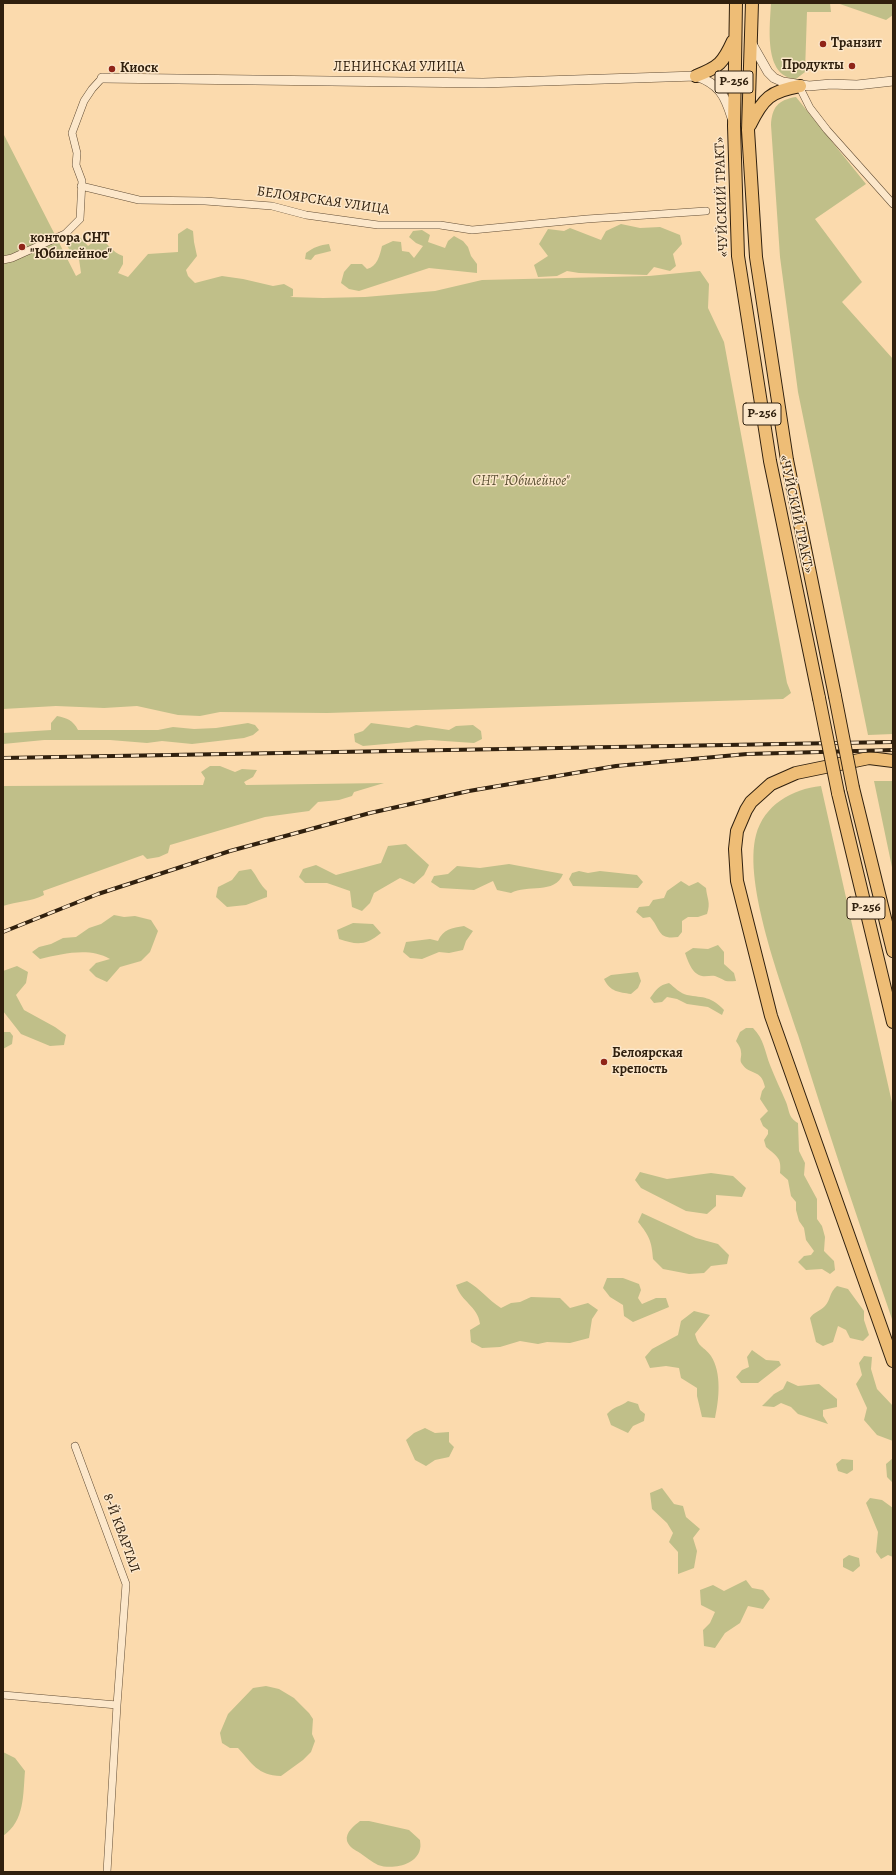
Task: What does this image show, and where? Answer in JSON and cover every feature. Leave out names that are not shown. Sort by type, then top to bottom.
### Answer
[{"type":"highway","name":"«ЧУЙСКИЙ ТРАКТ»","points":[[736,3],[734,38],[734,126],[738,256],[770,461],[838,793],[893,1022]]},
{"type":"highway","name":"«ЧУЙСКИЙ ТРАКТ»","points":[[752,3],[748,130],[756,257],[786,452],[853,788],[893,951]]},
{"type":"highway","points":[[696,76],[716,68],[721,63],[734,38]]},
{"type":"highway","points":[[748,130],[760,106],[769,96],[782,90],[799,86]]},
{"type":"highway","points":[[893,761],[869,758],[796,773],[771,784],[746,810],[737,831],[735,849],[737,881],[771,1016],[893,1361]]},
{"type":"street","points":[[751,42],[763,66],[772,76],[778,80],[799,86],[831,84],[857,85],[893,81]]},
{"type":"street","points":[[696,76],[707,80],[722,92],[728,104],[734,126]]},
{"type":"street","name":"ЛЕНИНСКАЯ УЛИЦА","points":[[102,78],[374,83],[483,83],[696,76]]},
{"type":"street","points":[[3,260],[12,258],[65,234],[80,219],[82,181],[76,164],[77,152],[72,133],[84,101],[102,78]]},
{"type":"street","points":[[799,86],[810,108],[827,130],[893,204]]},
{"type":"street","name":"БЕЛОЯРСКАЯ УЛИЦА","points":[[81,186],[139,200],[160,199],[272,206],[306,215],[378,225],[440,225],[472,230],[587,219],[706,211]]},
{"type":"street","name":"8-Й КВАРТАЛ","points":[[75,1446],[126,1584],[107,1872]]},
{"type":"street","points":[[3,1696],[117,1705]]},
{"type":"green space","points":[[771,3],[830,3],[831,12],[807,12],[805,72],[796,79],[785,76],[778,70],[773,60],[770,37]]},
{"type":"green space","points":[[837,3],[893,3],[893,15],[886,20]]},
{"type":"green space","points":[[796,97],[866,184],[815,219],[862,282],[842,302],[893,359],[893,734],[868,735],[798,392],[780,257],[771,125],[773,113],[777,105],[780,102]]},
{"type":"green space","name":"СНТ \"Юбилейное\"","points":[[3,133],[76,276],[81,273],[79,259],[70,251],[66,243],[80,237],[88,246],[98,238],[102,240],[123,256],[123,264],[118,273],[128,277],[148,254],[178,252],[178,234],[187,228],[193,231],[197,256],[186,270],[188,276],[195,283],[222,276],[273,286],[284,284],[293,289],[293,296],[290,297],[365,297],[435,291],[482,280],[649,276],[700,271],[709,284],[708,308],[724,342],[787,683],[791,693],[783,699],[327,713],[220,712],[200,716],[178,715],[137,706],[104,708],[56,706],[3,709]]},
{"type":"green space","points":[[621,224],[640,228],[660,227],[680,235],[682,244],[673,254],[676,266],[670,271],[654,267],[647,275],[579,273],[567,271],[557,276],[538,277],[534,265],[548,256],[539,244],[548,229],[564,231],[570,228],[601,240],[606,231]]},
{"type":"green space","points":[[422,230],[430,235],[428,242],[445,248],[448,241],[454,236],[463,241],[477,264],[477,273],[429,268],[359,291],[349,289],[341,283],[344,272],[351,264],[362,264],[367,269],[370,268],[378,260],[382,246],[393,241],[401,242],[402,251],[409,252],[414,258],[423,246],[416,243],[409,237],[413,231]]},
{"type":"green space","points":[[329,244],[331,251],[315,255],[311,260],[305,259],[306,253],[309,251]]},
{"type":"green space","points":[[57,716],[69,720],[78,730],[158,730],[173,727],[194,729],[216,728],[248,723],[255,725],[259,730],[253,735],[244,738],[192,744],[162,741],[147,743],[110,740],[44,740],[3,744],[3,733],[51,730],[51,723]]},
{"type":"green space","points":[[371,723],[409,728],[416,725],[449,730],[456,726],[473,725],[481,731],[482,739],[474,743],[430,740],[363,746],[355,742],[354,734],[363,731]]},
{"type":"green space","points":[[210,766],[220,766],[235,772],[242,769],[257,770],[253,777],[244,782],[246,785],[384,783],[354,792],[352,796],[339,800],[318,802],[309,811],[265,817],[170,845],[168,853],[159,857],[147,859],[143,855],[43,891],[44,895],[39,897],[3,906],[3,786],[203,785],[205,778],[201,772]]},
{"type":"green space","points":[[874,781],[893,781],[893,872]]},
{"type":"green space","points":[[821,786],[893,1107],[893,1322],[844,1179],[774,963],[759,907],[755,880],[753,856],[756,835],[765,815],[772,807],[790,795]]},
{"type":"green space","points":[[406,844],[429,865],[424,875],[414,884],[400,878],[374,893],[370,903],[362,911],[352,907],[350,891],[327,883],[305,883],[299,877],[303,869],[316,865],[336,875],[381,863],[388,846]]},
{"type":"green space","points":[[509,864],[563,874],[554,885],[518,890],[511,893],[497,890],[493,881],[474,890],[440,888],[431,882],[434,876],[448,874],[457,866],[480,868]]},
{"type":"green space","points":[[251,869],[267,891],[267,897],[246,905],[227,907],[216,897],[218,887],[232,880],[239,871]]},
{"type":"green space","points":[[579,871],[588,873],[600,871],[637,875],[643,882],[638,888],[573,886],[569,879],[572,873]]},
{"type":"green space","points":[[681,881],[689,886],[698,882],[706,888],[709,903],[707,914],[698,917],[688,917],[682,921],[682,932],[678,937],[666,937],[660,933],[654,921],[650,917],[643,918],[636,912],[639,907],[649,906],[653,900],[664,898],[667,891]]},
{"type":"green space","points":[[114,915],[124,917],[135,916],[151,920],[158,931],[150,952],[141,961],[120,967],[107,982],[96,977],[89,970],[96,963],[110,959],[102,955],[85,952],[40,959],[32,952],[39,947],[51,944],[63,938],[76,937],[89,928],[101,924]]},
{"type":"green space","points":[[353,923],[373,924],[381,933],[370,940],[361,943],[339,939],[337,930]]},
{"type":"green space","points":[[464,926],[473,931],[466,941],[463,950],[449,953],[439,952],[422,959],[410,958],[403,952],[406,942],[430,939],[438,941],[445,932],[452,928]]},
{"type":"green space","points":[[718,945],[724,952],[724,964],[734,973],[736,981],[726,981],[715,976],[699,975],[693,970],[689,963],[685,953],[693,948],[708,949]]},
{"type":"green space","points":[[17,966],[28,972],[26,983],[16,995],[24,1010],[55,1027],[66,1035],[64,1045],[50,1046],[21,1034],[3,1011],[3,971]]},
{"type":"green space","points":[[638,972],[641,981],[638,988],[631,994],[612,989],[604,979],[611,975]]},
{"type":"green space","points":[[669,983],[685,994],[707,998],[715,1002],[724,1010],[722,1015],[708,1007],[687,1004],[677,999],[667,997],[662,1002],[654,1003],[650,998],[652,995],[660,987]]},
{"type":"green space","points":[[746,1028],[753,1028],[760,1037],[792,1119],[798,1123],[799,1151],[805,1163],[804,1175],[817,1199],[817,1219],[822,1226],[825,1237],[824,1251],[834,1261],[835,1270],[830,1274],[822,1269],[806,1270],[798,1262],[804,1256],[811,1255],[814,1251],[806,1240],[804,1228],[799,1221],[796,1210],[796,1202],[791,1196],[788,1180],[780,1173],[780,1163],[778,1157],[766,1147],[764,1140],[768,1134],[768,1130],[763,1126],[760,1119],[768,1111],[760,1099],[762,1091],[765,1087],[761,1077],[745,1068],[742,1064],[740,1049],[736,1041],[740,1032]]},
{"type":"green space","points":[[3,1032],[10,1032],[13,1036],[12,1044],[3,1049]]},
{"type":"green space","points":[[640,1172],[667,1179],[711,1173],[733,1176],[746,1188],[742,1197],[716,1195],[716,1206],[707,1214],[686,1211],[641,1188],[635,1180]]},
{"type":"green space","points":[[642,1213],[696,1238],[718,1244],[729,1255],[727,1264],[711,1266],[704,1273],[689,1274],[663,1269],[653,1259],[649,1239],[638,1222]]},
{"type":"green space","points":[[607,1278],[623,1278],[639,1284],[641,1290],[638,1298],[642,1304],[656,1298],[666,1298],[669,1307],[633,1322],[624,1316],[623,1305],[610,1297],[603,1288]]},
{"type":"green space","points":[[467,1281],[501,1308],[511,1303],[520,1302],[531,1297],[560,1298],[570,1308],[588,1303],[598,1310],[592,1319],[589,1338],[570,1343],[547,1342],[538,1344],[520,1341],[500,1347],[482,1348],[471,1342],[470,1330],[480,1324],[479,1318],[473,1308],[458,1291],[456,1285]]},
{"type":"green space","points":[[837,1286],[848,1289],[864,1311],[864,1320],[869,1335],[863,1341],[850,1338],[846,1330],[838,1326],[833,1342],[823,1346],[816,1342],[810,1318],[813,1314],[825,1306]]},
{"type":"green space","points":[[694,1311],[710,1315],[695,1334],[700,1345],[711,1356],[717,1370],[719,1387],[715,1418],[702,1417],[697,1396],[697,1388],[681,1378],[679,1368],[666,1366],[650,1368],[645,1357],[652,1349],[678,1335],[681,1321]]},
{"type":"green space","points":[[752,1350],[766,1360],[779,1361],[781,1365],[758,1383],[741,1383],[736,1377],[742,1370],[749,1367],[747,1357]]},
{"type":"green space","points":[[864,1356],[872,1357],[871,1369],[877,1389],[893,1406],[893,1441],[877,1435],[864,1420],[867,1408],[856,1384],[862,1375],[859,1363]]},
{"type":"green space","points":[[787,1381],[798,1386],[819,1384],[837,1399],[837,1407],[823,1410],[823,1416],[828,1424],[798,1414],[791,1407],[781,1403],[774,1407],[762,1406],[774,1394],[783,1389]]},
{"type":"green space","points":[[628,1401],[638,1404],[640,1410],[645,1414],[644,1421],[633,1426],[628,1433],[611,1425],[607,1414],[612,1409]]},
{"type":"green space","points":[[425,1428],[435,1433],[449,1432],[449,1442],[454,1447],[449,1457],[435,1460],[426,1466],[415,1460],[406,1440],[414,1433]]},
{"type":"green space","points":[[893,1458],[893,1483],[887,1477],[886,1464]]},
{"type":"green space","points":[[842,1459],[853,1460],[853,1470],[847,1474],[838,1471],[836,1464]]},
{"type":"green space","points":[[662,1488],[674,1504],[683,1506],[686,1517],[700,1529],[693,1538],[697,1551],[694,1568],[678,1574],[678,1552],[669,1542],[673,1533],[667,1523],[652,1509],[650,1493]]},
{"type":"green space","points":[[870,1498],[882,1500],[893,1508],[893,1557],[888,1555],[881,1559],[876,1552],[878,1532],[866,1503]]},
{"type":"green space","points":[[849,1555],[859,1558],[860,1566],[853,1572],[843,1567],[843,1559]]},
{"type":"green space","points":[[746,1580],[752,1588],[763,1590],[770,1599],[763,1609],[748,1606],[740,1623],[725,1633],[715,1648],[704,1646],[703,1630],[710,1623],[715,1612],[701,1605],[700,1590],[713,1585],[724,1591]]},
{"type":"green space","points":[[266,1686],[279,1689],[294,1698],[313,1719],[312,1734],[315,1741],[311,1752],[303,1760],[281,1776],[266,1773],[256,1768],[238,1748],[230,1748],[222,1743],[220,1733],[228,1714],[253,1688]]},
{"type":"green space","points":[[3,1752],[15,1758],[25,1771],[22,1806],[19,1815],[10,1830],[3,1836]]},
{"type":"green space","points":[[360,1821],[369,1821],[409,1830],[420,1840],[418,1854],[414,1859],[403,1865],[390,1867],[376,1864],[352,1848],[347,1841],[347,1835]]},
{"type":"railway","points":[[3,758],[893,742]]},
{"type":"railway","points":[[3,932],[98,894],[230,851],[370,813],[469,791],[616,766],[747,754],[893,750]]},
{"type":"place","name":"Транзит","points":[[823,44]]},
{"type":"place","name":"Продукты","points":[[852,66]]},
{"type":"place","name":"Киоск","points":[[112,69]]},
{"type":"place","name":"контора СНТ \"Юбилейное\"","points":[[22,247]]},
{"type":"place","name":"Белоярская крепость","points":[[604,1062]]}]
